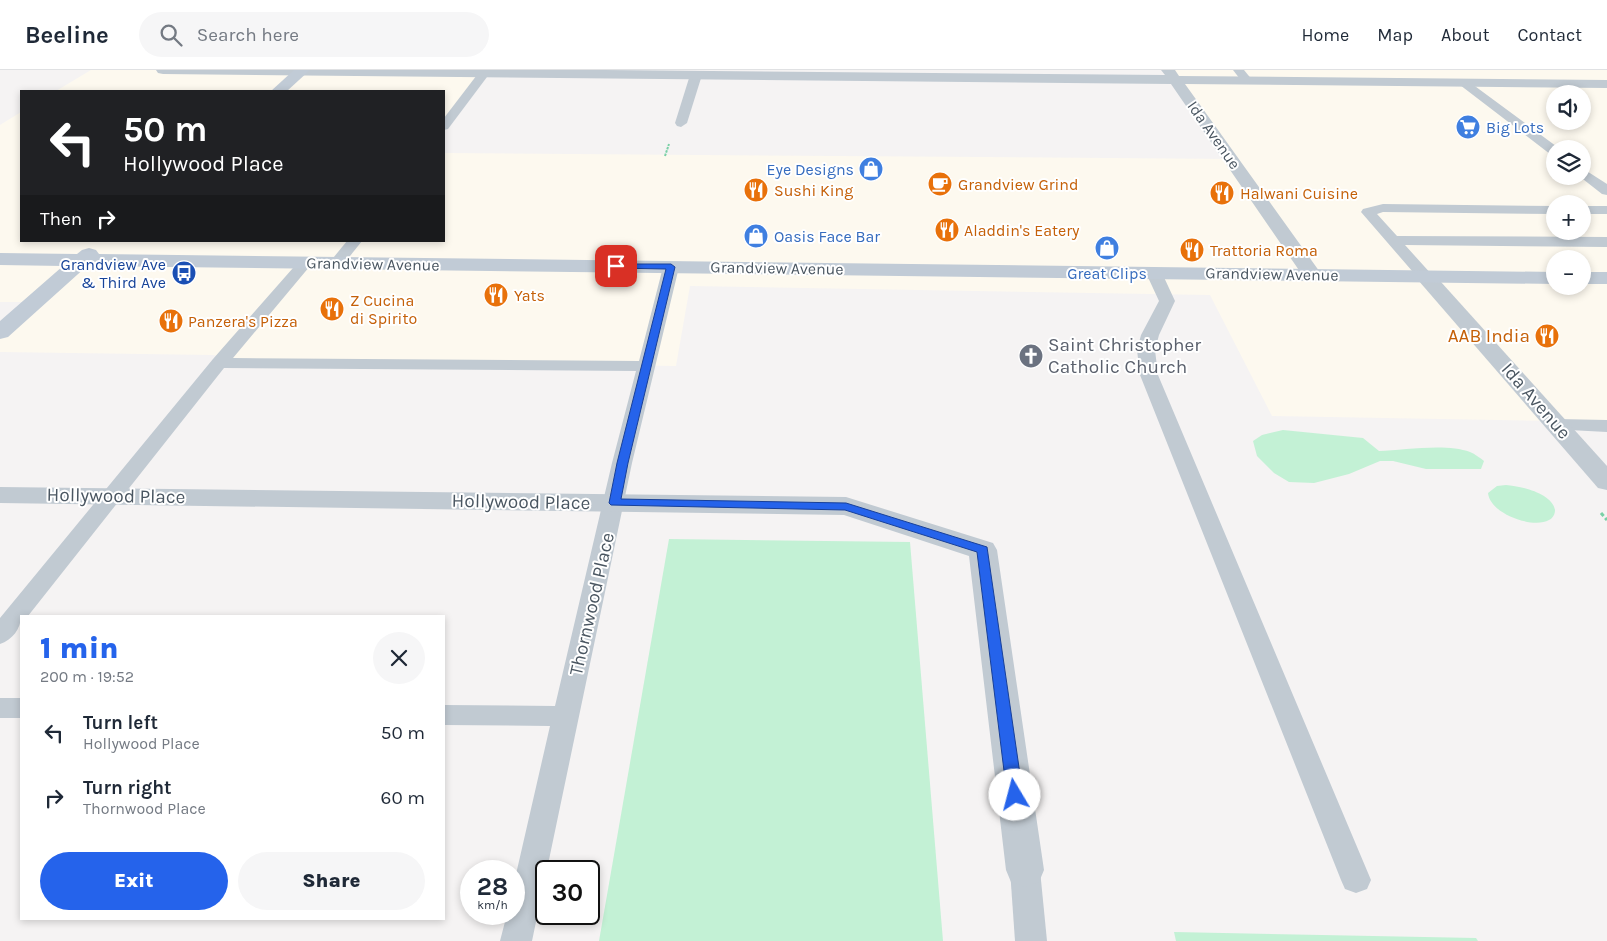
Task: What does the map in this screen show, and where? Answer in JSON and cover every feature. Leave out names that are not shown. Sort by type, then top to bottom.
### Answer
[{"type":"main road","points":[[279,90],[302,71]]},
{"type":"main road","points":[[0,332],[103,242]]},
{"type":"main road","name":"Grandview Avenue","points":[[0,259],[1546,278]]},
{"type":"main road","points":[[1591,278],[1607,278]]},
{"type":"street","points":[[163,70],[484,73],[676,72],[696,75],[1242,75],[1465,78],[1607,84]]},
{"type":"street","name":"Ida Avenue","points":[[1172,75],[1312,275]]},
{"type":"street","name":"Ida Avenue","points":[[1426,276],[1607,482]]},
{"type":"street","name":"Hollywood Place","points":[[0,495],[846,506],[983,550],[1025,870]]},
{"type":"lane","points":[[445,125],[484,73]]},
{"type":"lane","points":[[680,123],[696,75]]},
{"type":"lane","points":[[1465,78],[1546,145]]},
{"type":"lane","points":[[1591,178],[1604,187]]},
{"type":"lane","points":[[1368,212],[1383,208],[1546,210]]},
{"type":"lane","points":[[1591,210],[1607,210]]},
{"type":"lane","points":[[1368,212],[1390,216],[1546,218]]},
{"type":"lane","points":[[1368,212],[1426,276]]},
{"type":"lane","points":[[1591,218],[1607,218]]},
{"type":"lane","points":[[1394,240],[1607,242]]},
{"type":"lane","points":[[337,263],[353,242]]},
{"type":"lane","points":[[0,634],[219,363],[305,263]]},
{"type":"lane","name":"Thornwood Place","points":[[516,941],[615,503],[622,463],[671,267]]},
{"type":"lane","points":[[1154,273],[1167,301],[1150,335],[1146,350],[1149,375],[1356,880]]},
{"type":"lane","points":[[219,363],[646,366]]},
{"type":"lane","points":[[1557,425],[1607,426]]},
{"type":"lane","points":[[0,708],[20,708]]},
{"type":"lane","points":[[445,714],[566,716]]},
{"type":"lane","points":[[1025,870],[1032,941]]},
{"type":"shaded area","points":[[91,70],[488,73],[478,82],[445,125],[445,90],[58,90]]},
{"type":"shaded area","points":[[1171,70],[1607,70],[1607,422],[1272,416],[1210,295],[690,286],[676,366],[238,360],[213,355],[0,352],[0,334],[36,302],[0,302],[0,125],[20,113],[20,242],[445,242],[445,153],[1232,159]]},
{"type":"green space","points":[[1283,430],[1363,438],[1379,451],[1438,447],[1461,449],[1472,453],[1484,461],[1481,469],[1426,469],[1393,461],[1380,461],[1349,474],[1314,483],[1289,482],[1274,473],[1257,456],[1253,441],[1262,435]]},
{"type":"green space","points":[[1506,485],[1527,489],[1542,495],[1553,504],[1554,516],[1549,520],[1533,523],[1513,518],[1504,513],[1491,501],[1488,493],[1497,486]]},
{"type":"green space","points":[[669,539],[910,542],[943,941],[599,941]]},
{"type":"green space","points":[[1174,932],[1476,938],[1478,941],[1176,941]]},
{"type":"place","name":"Big Lots","points":[[1468,127]]},
{"type":"place","name":"Eye Designs","points":[[871,169]]},
{"type":"place","name":"Grandview Grind","points":[[940,184]]},
{"type":"place","name":"Sushi King","points":[[756,190]]},
{"type":"place","name":"Halwani Cuisine","points":[[1222,193]]},
{"type":"place","name":"Aladdin's Eatery","points":[[947,230]]},
{"type":"place","name":"Oasis Face Bar","points":[[756,236]]},
{"type":"place","name":"Great Clips","points":[[1107,248]]},
{"type":"place","name":"Trattoria Roma","points":[[1192,250]]},
{"type":"place","name":"Grandview Ave & Third Ave","points":[[184,273]]},
{"type":"place","name":"Yats","points":[[496,295]]},
{"type":"place","name":"Z Cucina di Spirito","points":[[332,309]]},
{"type":"place","name":"Panzera's Pizza","points":[[171,321]]},
{"type":"place","name":"AAB India","points":[[1547,336]]},
{"type":"place","name":"Saint Christopher Catholic Church","points":[[1031,356]]},
{"type":"route","points":[[616,266],[671,267],[622,463],[615,503],[846,506],[983,550],[1015,795]]}]
